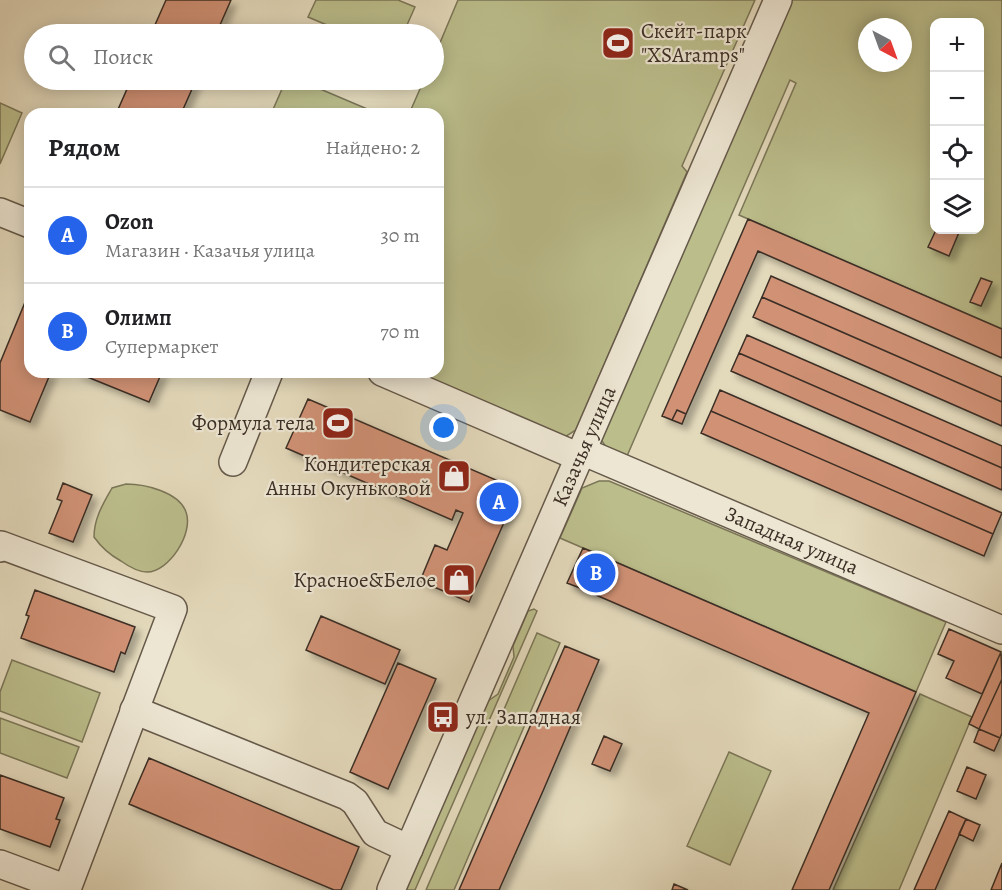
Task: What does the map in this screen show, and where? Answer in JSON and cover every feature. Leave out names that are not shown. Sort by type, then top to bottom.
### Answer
[{"type":"street","name":"Казачья улица","points":[[391,890],[778,0]]},
{"type":"street","points":[[0,212],[24,222]]},
{"type":"street","points":[[233,462],[267,378]]},
{"type":"street","name":"Западная улица","points":[[397,378],[1002,630]]},
{"type":"street","points":[[0,864],[67,890],[172,609],[1,546]]},
{"type":"street","points":[[134,710],[347,796],[355,802],[375,833],[409,849]]},
{"type":"green space","points":[[316,0],[398,0],[415,7],[407,24],[324,24],[308,17]]},
{"type":"green space","points":[[458,0],[755,0],[682,166],[687,172],[576,430],[560,440],[414,378],[444,378],[444,108],[412,108],[420,90],[444,90],[444,33]]},
{"type":"green space","points":[[791,0],[1002,0],[1002,329],[739,215],[796,83],[790,80],[627,456],[606,447],[600,438]]},
{"type":"green space","points":[[282,90],[323,90],[365,108],[274,108]]},
{"type":"green space","points":[[0,103],[22,113],[0,164]]},
{"type":"green space","points":[[599,481],[609,481],[946,622],[916,692],[560,538],[582,488]]},
{"type":"green space","points":[[126,484],[169,494],[182,505],[186,512],[188,521],[178,550],[164,566],[155,570],[144,572],[130,567],[109,553],[94,537],[97,517],[112,488]]},
{"type":"green space","points":[[534,609],[537,611],[415,890],[406,890],[488,701],[498,694],[514,657],[513,646],[528,611]]},
{"type":"green space","points":[[537,633],[560,643],[454,890],[426,890]]},
{"type":"green space","points":[[12,660],[100,693],[82,742],[0,711],[0,692]]},
{"type":"green space","points":[[920,694],[972,717],[899,890],[833,890]]},
{"type":"green space","points":[[0,718],[79,747],[67,778],[0,753]]},
{"type":"green space","points":[[729,752],[771,771],[730,865],[687,846]]},
{"type":"building","points":[[166,0],[231,0],[220,24],[155,24]]},
{"type":"building","points":[[127,90],[192,90],[184,108],[119,108]]},
{"type":"building","points":[[748,219],[1002,329],[1002,358],[758,251],[686,414],[677,410],[672,420],[662,416]]},
{"type":"building","points":[[934,234],[958,234],[949,256],[928,247]]},
{"type":"building","points":[[771,276],[1002,377],[1002,402],[762,297]]},
{"type":"building","points":[[981,278],[992,282],[981,306],[970,302]]},
{"type":"building","points":[[762,297],[1002,402],[1002,426],[753,317]]},
{"type":"building","points":[[24,305],[24,378],[48,378],[30,422],[0,410],[0,363]]},
{"type":"building","points":[[747,335],[1002,446],[1002,468],[739,353]]},
{"type":"building","points":[[739,353],[1002,468],[1002,490],[731,371]]},
{"type":"building","points":[[90,378],[159,378],[149,402]]},
{"type":"building","points":[[720,390],[1002,513],[993,534],[711,411]]},
{"type":"building","points":[[308,399],[510,486],[513,502],[469,602],[420,581],[435,545],[447,550],[463,513],[456,510],[452,520],[286,448]]},
{"type":"building","points":[[677,410],[686,414],[682,424],[672,420]]},
{"type":"building","points":[[711,411],[993,534],[984,556],[701,433]]},
{"type":"building","points":[[63,483],[92,495],[73,542],[49,533],[62,501],[57,499]]},
{"type":"building","points":[[583,548],[595,553],[580,588],[567,583]]},
{"type":"building","points":[[595,553],[611,560],[596,595],[580,588]]},
{"type":"building","points":[[611,560],[916,692],[829,890],[792,890],[869,713],[596,595]]},
{"type":"building","points":[[35,590],[135,627],[125,654],[121,652],[114,672],[21,638]]},
{"type":"building","points":[[321,616],[400,650],[385,684],[306,650]]},
{"type":"building","points":[[949,629],[1001,652],[982,694],[946,678],[954,661],[938,654]]},
{"type":"building","points":[[565,646],[599,660],[543,791],[499,890],[459,890]]},
{"type":"building","points":[[1001,652],[1002,679],[979,729],[969,724]]},
{"type":"building","points":[[398,663],[436,679],[388,789],[350,772]]},
{"type":"building","points":[[1002,679],[1002,733],[1000,738],[979,729]]},
{"type":"building","points":[[979,729],[1000,738],[994,751],[974,742]]},
{"type":"building","points":[[604,736],[622,744],[610,771],[592,764]]},
{"type":"building","points":[[149,758],[359,847],[341,890],[334,890],[129,804]]},
{"type":"building","points":[[967,767],[986,775],[976,799],[957,791]]},
{"type":"building","points":[[0,775],[64,798],[56,819],[60,820],[50,847],[0,829]]},
{"type":"building","points":[[949,811],[966,819],[935,890],[914,890]]},
{"type":"building","points":[[966,819],[980,825],[973,841],[959,834]]},
{"type":"building","points":[[1002,863],[1002,890],[991,890]]},
{"type":"building","points":[[674,884],[688,890],[672,890]]},
{"type":"place","name":"Скейт-парк \"XSAramps\"","points":[[618,43]]},
{"type":"place","name":"Формула тела","points":[[338,423]]},
{"type":"place","name":"Кондитерская Анны Окуньковой","points":[[454,476]]},
{"type":"place","name":"Ozon","points":[[499,502]]},
{"type":"place","name":"Олимп","points":[[596,573]]},
{"type":"place","name":"Красное&Белое","points":[[459,580]]},
{"type":"place","name":"ул. Западная","points":[[443,717]]}]
